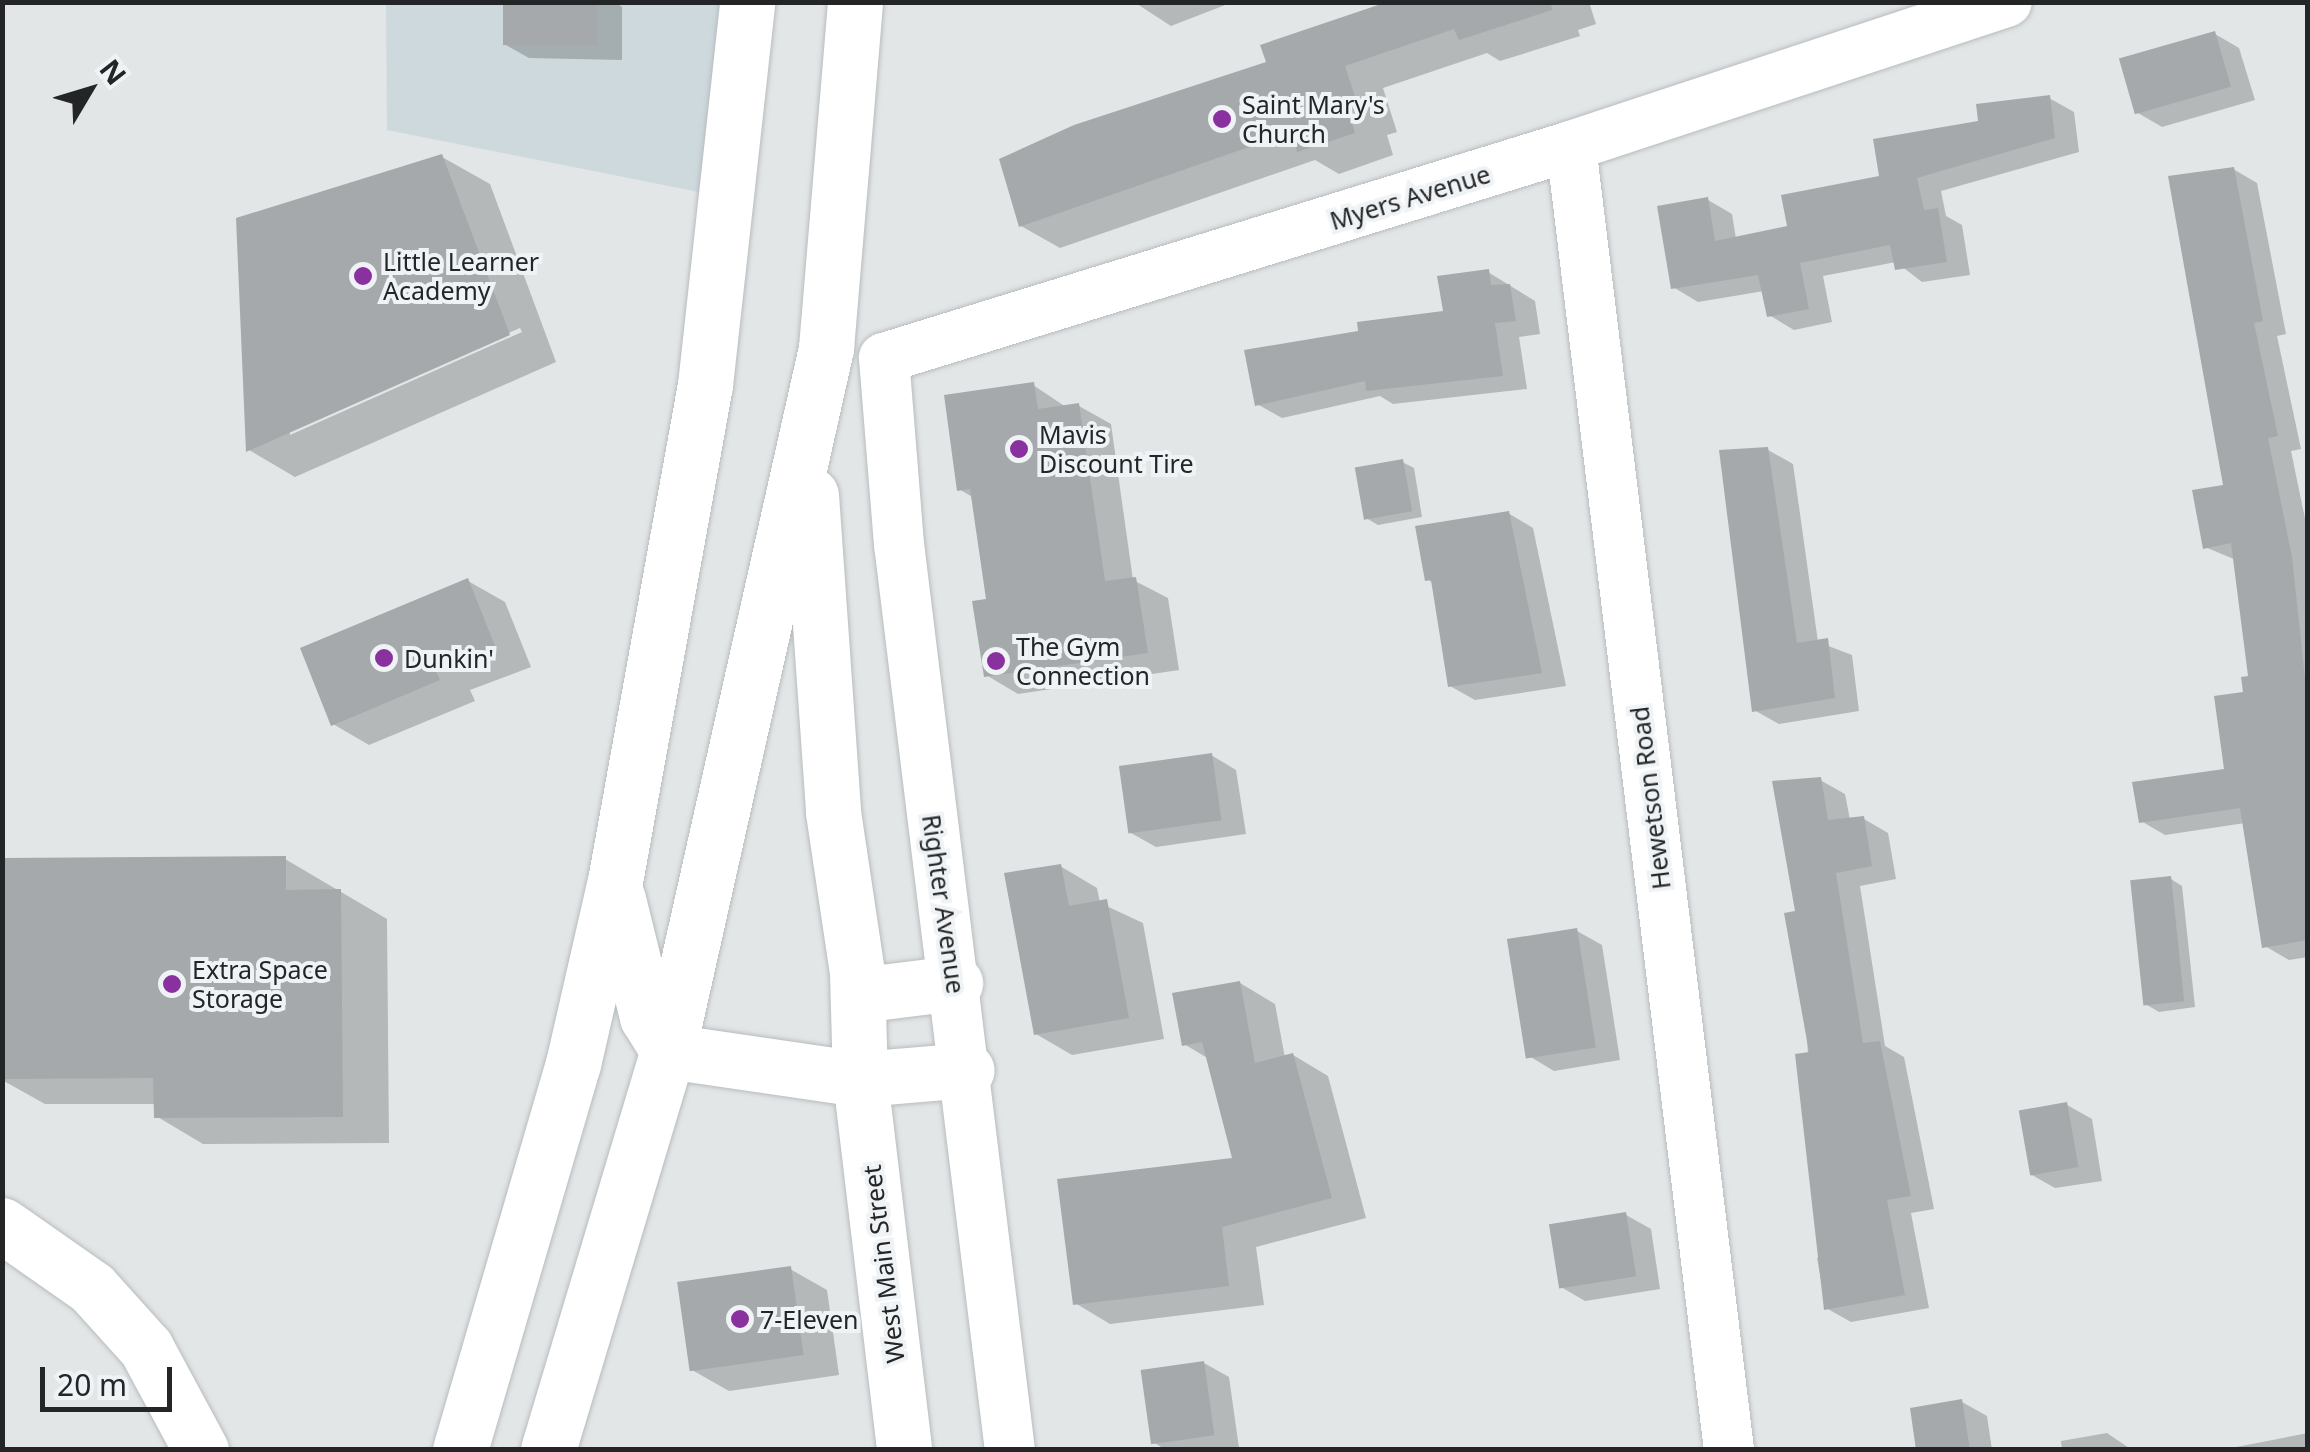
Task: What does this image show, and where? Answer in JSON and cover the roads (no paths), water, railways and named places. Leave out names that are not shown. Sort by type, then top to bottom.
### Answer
[{"type":"main road","points":[[460,1450],[573,1064],[615,881],[705,385],[747,2]]},
{"type":"main road","points":[[548,1450],[668,1051],[806,435],[832,299],[855,2]]},
{"type":"main road","name":"West Main Street","points":[[806,435],[833,812],[858,994],[860,1079],[904,1450]]},
{"type":"main road","points":[[615,881],[626,952],[647,1017],[668,1051]]},
{"type":"main road","points":[[858,994],[955,983]]},
{"type":"main road","points":[[668,1051],[860,1079],[967,1070]]},
{"type":"main road","points":[[2,1225],[92,1288],[146,1348],[201,1450]]},
{"type":"street","name":"Myers Avenue","points":[[884,358],[1572,146],[2007,2]]},
{"type":"street","name":"Hewetson Road","points":[[1572,146],[1728,1450]]},
{"type":"street","points":[[832,299],[884,358]]},
{"type":"street","name":"Righter Avenue","points":[[884,358],[899,544],[967,1070],[1010,1450]]},
{"type":"place","name":"Saint Mary's Church","points":[[1222,119]]},
{"type":"place","name":"Little Learner Academy","points":[[363,276]]},
{"type":"place","name":"Mavis Discount Tire","points":[[1019,449]]},
{"type":"place","name":"Dunkin'","points":[[384,658]]},
{"type":"place","name":"The Gym Connection","points":[[996,661]]},
{"type":"place","name":"Extra Space Storage","points":[[172,984]]},
{"type":"place","name":"7-Eleven","points":[[740,1319]]}]
